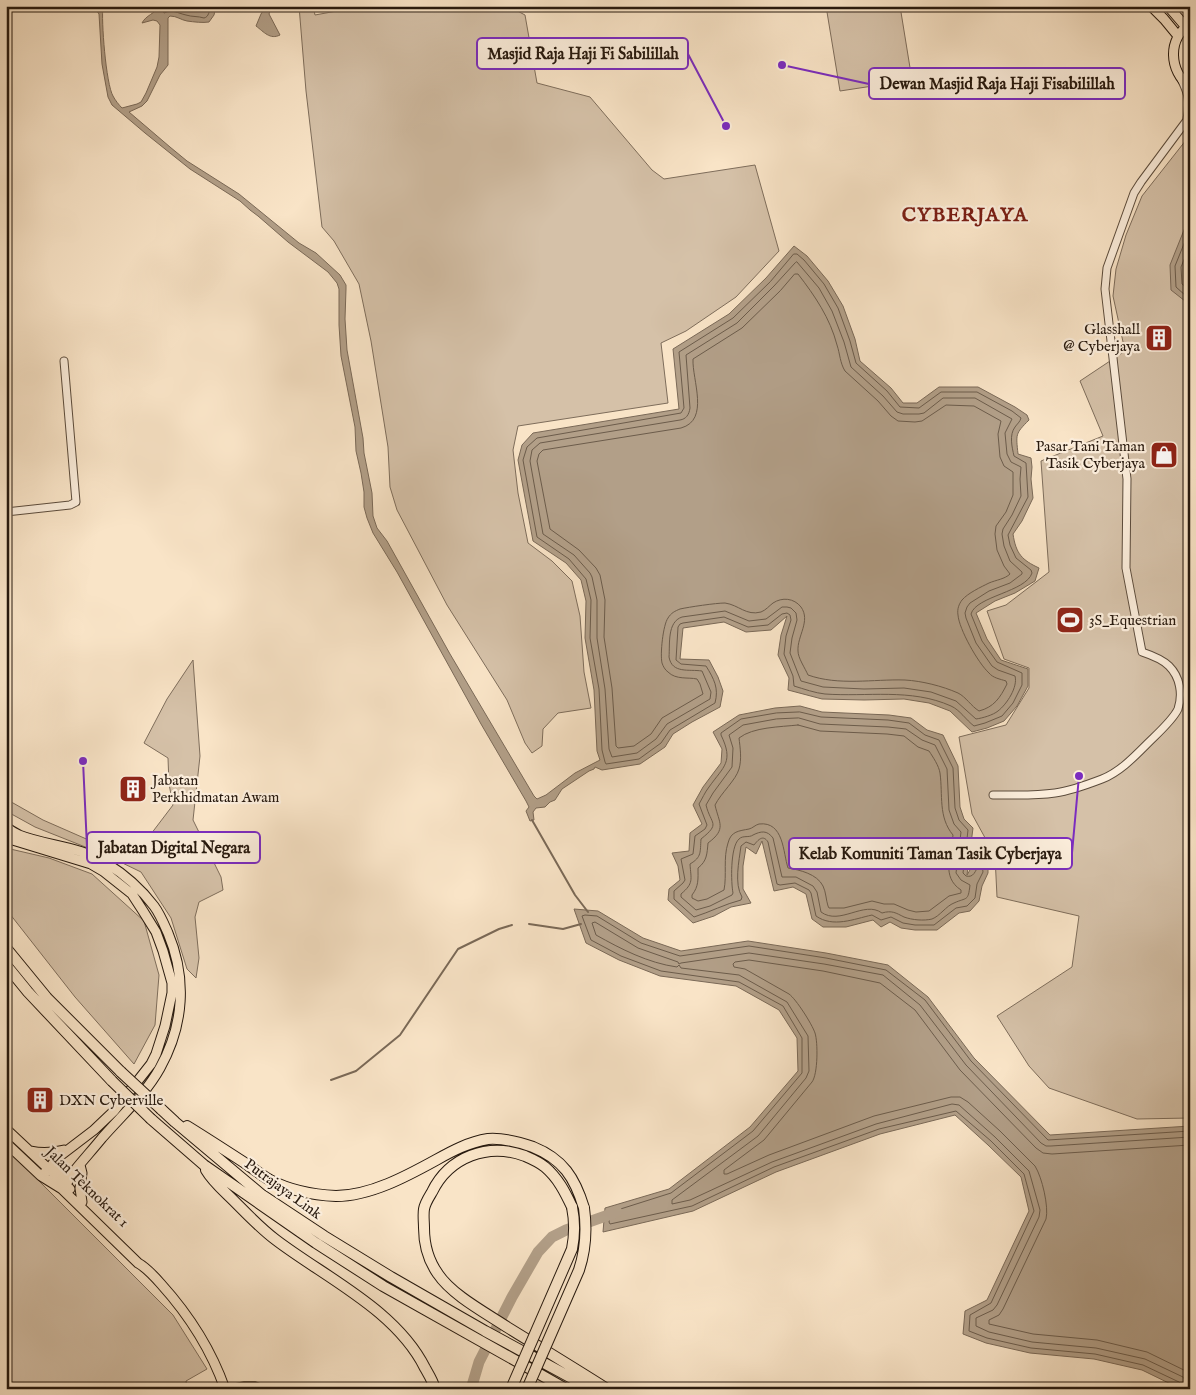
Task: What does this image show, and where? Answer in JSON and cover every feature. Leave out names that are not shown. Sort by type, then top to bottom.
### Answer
[{"type":"highway","name":"Putrajaya Link","points":[[6,948],[47,998],[121,1072],[175,1122],[262,1195],[391,1277],[592,1389]]},
{"type":"highway","name":"Putrajaya Link","points":[[6,965],[28,992],[112,1081],[151,1119],[204,1165],[316,1243],[383,1286],[566,1389]]},
{"type":"highway","points":[[175,1122],[186,1125],[270,1180],[302,1191],[337,1196],[364,1192],[385,1185],[457,1148],[489,1139],[519,1142],[550,1155],[570,1175],[584,1208],[586,1226],[583,1256],[579,1270],[527,1389]]},
{"type":"highway","points":[[512,1389],[572,1249],[575,1221],[572,1208],[560,1182],[543,1165],[519,1154],[492,1151],[462,1159],[448,1168],[437,1181],[424,1208],[424,1240],[428,1255],[438,1275],[456,1293],[480,1310],[608,1389]]},
{"type":"highway","points":[[204,1165],[210,1178],[274,1239],[360,1298],[396,1326],[418,1354],[434,1387]]},
{"type":"main road","points":[[1151,6],[1178,36]]},
{"type":"main road","points":[[1168,6],[1188,25],[1178,36],[1173,55],[1176,70],[1181,79],[1190,87]]},
{"type":"main road","points":[[6,827],[19,834],[80,852],[104,862],[123,875],[141,891],[154,906],[163,921],[174,947],[180,973],[182,995],[176,1027],[161,1066],[151,1082],[77,1168],[64,1187]]},
{"type":"main road","points":[[6,838],[92,864],[132,894],[156,932],[163,951],[172,992],[165,1026],[151,1064],[114,1111],[94,1130],[56,1159],[41,1176]]},
{"type":"main road","name":"Jalan Teknokrat 1","points":[[6,1129],[49,1169],[138,1263],[146,1267]]},
{"type":"main road","name":"Jalan Teknokrat 1","points":[[6,1143],[41,1176],[64,1187],[82,1202],[142,1260],[202,1337],[219,1370],[225,1389]]},
{"type":"main road","points":[[30,1151],[41,1154],[71,1148]]},
{"type":"main road","points":[[56,1159],[56,1166],[62,1173],[70,1174],[77,1168]]},
{"type":"main road","points":[[77,1168],[82,1173],[80,1188],[82,1202]]},
{"type":"street","points":[[993,795],[1057,793],[1114,773],[1135,756],[1165,725],[1177,710],[1181,696],[1178,680],[1169,666],[1156,657],[1142,652],[1129,585],[1126,568],[1127,479],[1105,289],[1107,268],[1134,193],[1188,117],[1187,92],[1181,79]]},
{"type":"street","points":[[6,512],[70,505],[76,502],[64,361]]},
{"type":"shaded area","points":[[299,6],[313,6],[315,15],[364,6],[508,6],[525,15],[537,83],[590,97],[652,170],[664,179],[755,165],[779,251],[736,297],[686,331],[661,343],[668,403],[518,426],[513,450],[518,493],[528,543],[552,561],[572,581],[580,616],[584,672],[591,708],[558,713],[543,729],[542,746],[532,753],[525,743],[507,700],[447,605],[397,510],[390,487],[388,447],[371,341],[359,284],[334,241],[322,227],[306,91]]},
{"type":"shaded area","points":[[826,6],[900,6],[912,80],[840,91]]},
{"type":"shaded area","points":[[1190,135],[1190,1118],[1137,1119],[1049,1088],[1029,1066],[997,1016],[1072,967],[1079,916],[997,897],[995,856],[972,814],[959,737],[1006,725],[1029,688],[1029,668],[1004,659],[987,611],[1006,605],[1049,572],[1041,461],[1103,436],[1080,381],[1125,351],[1113,296],[1116,269],[1126,235],[1142,196]]},
{"type":"shaded area","points":[[193,660],[200,756],[193,820],[221,877],[223,890],[199,902],[195,917],[199,958],[196,978],[187,969],[171,918],[141,872],[108,856],[35,827],[6,811],[6,799],[43,820],[132,859],[173,805],[169,784],[168,758],[144,743],[167,699]]},
{"type":"shaded area","points":[[6,848],[49,858],[92,874],[144,921],[159,975],[155,1025],[134,1064],[75,997],[6,909]]},
{"type":"shaded area","points":[[6,1148],[173,1315],[207,1369],[186,1381],[187,1389],[6,1389]]},
{"type":"water","points":[[82,6],[103,6],[103,37],[108,79],[113,96],[122,108],[141,102],[157,67],[160,25],[157,21],[153,20],[142,23],[144,20],[159,6],[216,6],[214,15],[209,22],[187,21],[172,16],[168,18],[168,65],[160,75],[147,101],[142,106],[129,112],[187,161],[239,194],[299,243],[316,253],[340,275],[346,285],[345,319],[347,350],[372,493],[373,516],[377,528],[387,541],[450,654],[537,799],[546,795],[575,773],[600,760],[597,751],[594,690],[585,638],[586,601],[581,580],[566,563],[533,541],[518,460],[522,445],[533,433],[679,409],[673,349],[729,314],[766,278],[794,246],[807,256],[828,281],[843,306],[855,339],[860,361],[891,388],[903,403],[917,403],[939,387],[978,387],[1027,415],[1029,420],[1017,435],[1017,442],[1018,454],[1031,458],[1033,498],[1022,521],[1013,534],[1016,547],[1021,556],[1039,568],[1035,581],[976,613],[987,639],[1001,660],[1028,669],[1028,686],[1017,706],[1004,721],[972,732],[950,711],[929,703],[904,699],[822,699],[788,690],[789,678],[778,655],[781,635],[787,616],[771,630],[746,632],[724,622],[683,628],[680,659],[709,660],[723,691],[720,707],[673,734],[665,747],[640,764],[602,770],[595,767],[562,789],[555,800],[545,807],[536,808],[533,812],[534,820],[530,821],[526,811],[529,807],[526,801],[397,572],[373,533],[367,518],[356,451],[355,427],[341,356],[339,289],[337,283],[328,272],[288,242],[240,201],[190,169],[112,105],[108,97],[102,64],[99,14],[94,9]]},
{"type":"water","points":[[266,6],[277,6],[269,14],[280,35],[270,36],[256,26]]},
{"type":"water","points":[[1190,215],[1190,302],[1185,301],[1171,290],[1170,265]]},
{"type":"water","points":[[800,706],[822,712],[889,715],[911,718],[927,730],[943,735],[958,766],[960,807],[964,819],[973,828],[967,875],[977,858],[988,860],[988,873],[982,886],[979,901],[970,911],[959,913],[937,930],[901,928],[890,922],[881,927],[873,920],[846,927],[823,927],[812,919],[806,894],[793,887],[774,891],[762,841],[756,854],[746,847],[743,866],[743,889],[751,903],[731,907],[714,916],[693,923],[668,900],[669,889],[680,880],[678,866],[672,853],[689,851],[690,833],[702,824],[693,805],[703,787],[721,763],[722,749],[713,732],[739,715],[775,708]]},
{"type":"water","points":[[574,909],[598,911],[643,938],[681,951],[748,941],[888,965],[928,997],[974,1058],[1050,1135],[1190,1126],[1190,1389],[1181,1389],[1142,1370],[1094,1359],[1030,1353],[986,1343],[963,1334],[965,1311],[987,1300],[1029,1211],[1021,1177],[955,1115],[880,1134],[776,1172],[693,1211],[603,1232],[605,1208],[669,1189],[750,1127],[798,1071],[797,1038],[779,1010],[736,986],[660,976],[619,960],[586,943]]},
{"type":"waterway","points":[[532,820],[575,895],[588,912]]},
{"type":"waterway","points":[[529,924],[563,929],[581,924]]},
{"type":"waterway","points":[[331,1080],[356,1071],[400,1035],[458,949],[499,929],[512,925]]},
{"type":"waterway","points":[[471,1389],[479,1362],[512,1297],[538,1252],[552,1237],[566,1230],[617,1212]]},
{"type":"waterway","points":[[228,1386],[244,1382],[255,1382],[267,1387],[280,1389]]},
{"type":"waterway","points":[[211,1389],[221,1387]]},
{"type":"place","name":"Dewan Masjid Raja Haji Fisabilillah","points":[[782,65]]},
{"type":"place","name":"Masjid Raja Haji Fi Sabilillah","points":[[726,126]]},
{"type":"place","name":"Glasshall @ Cyberjaya","points":[[1159,338]]},
{"type":"place","name":"Pasar Tani Taman Tasik Cyberjaya","points":[[1164,455]]},
{"type":"place","name":"3S_Equestrian","points":[[1070,620]]},
{"type":"place","name":"Jabatan Digital Negara","points":[[83,761]]},
{"type":"place","name":"Kelab Komuniti Taman Tasik Cyberjaya","points":[[1079,776]]},
{"type":"place","name":"Jabatan Perkhidmatan Awam","points":[[133,789]]},
{"type":"place","name":"DXN Cyberville","points":[[40,1100]]},
{"type":"district","name":"CYBERJAYA","points":[[965,215]]}]
